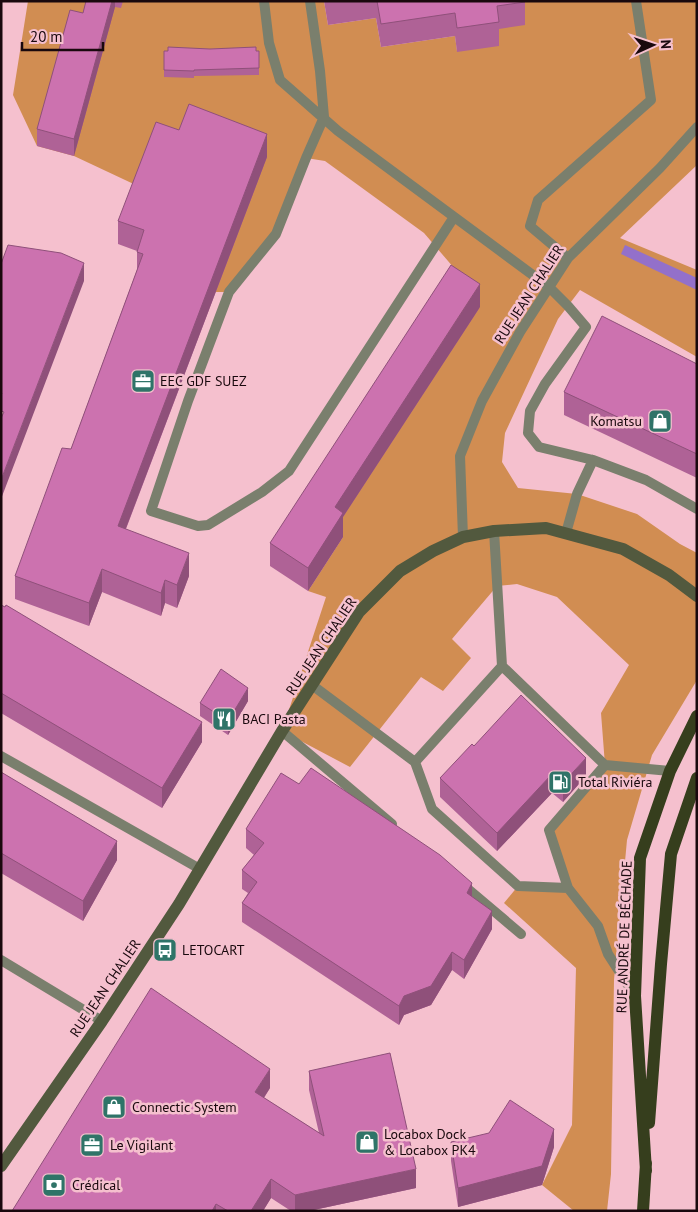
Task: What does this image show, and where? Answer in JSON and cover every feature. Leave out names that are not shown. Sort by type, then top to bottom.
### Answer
[{"type":"main road","name":"RUE ANDRÉ DE BÉCHADE","points":[[646,1170],[635,996],[640,858],[670,771],[697,716]]},
{"type":"main road","name":"RUE ANDRÉ DE BÉCHADE","points":[[643,1211],[671,854],[697,778]]},
{"type":"street","points":[[463,537],[494,531],[546,528],[566,533],[623,549],[669,575],[697,596]]},
{"type":"street","name":"RUE JEAN CHALIER","points":[[1,1166],[179,904],[282,731],[358,612],[400,571],[433,551],[463,537]]},
{"type":"lane","points":[[264,1],[270,43],[280,80],[338,131],[549,287],[586,326],[545,384],[530,411],[528,433],[538,447],[593,460],[646,480],[697,509]]},
{"type":"lane","points":[[310,1],[320,71],[324,117],[276,234],[229,292],[188,401],[151,511],[198,526],[208,525],[262,492],[289,471],[454,217]]},
{"type":"lane","points":[[568,258],[530,226],[538,200],[651,100],[636,1]]},
{"type":"lane","name":"RUE JEAN CHALIER","points":[[463,537],[460,456],[482,401],[520,332],[568,258],[660,168],[697,127]]},
{"type":"lane","points":[[566,533],[577,494],[593,460]]},
{"type":"lane","points":[[494,531],[502,666],[605,765],[670,771]]},
{"type":"lane","points":[[415,762],[502,666]]},
{"type":"lane","points":[[312,685],[415,762],[432,809],[518,886],[568,888]]},
{"type":"lane","points":[[282,731],[402,833]]},
{"type":"lane","points":[[1,756],[200,870]]},
{"type":"lane","points":[[605,765],[549,830],[568,888],[598,926],[608,954],[635,996]]},
{"type":"lane","points":[[454,877],[521,934]]},
{"type":"lane","points":[[1,960],[102,1020]]},
{"type":"shaded area","points":[[28,1],[324,1],[328,25],[376,18],[381,47],[455,36],[457,51],[497,29],[522,1],[697,1],[697,165],[620,238],[697,270],[697,357],[580,290],[558,319],[505,433],[502,462],[518,488],[577,494],[637,514],[680,544],[697,553],[697,680],[652,755],[627,840],[614,980],[611,1174],[607,1211],[574,1211],[542,1185],[572,1125],[576,968],[504,903],[518,886],[567,888],[549,830],[605,765],[601,713],[629,665],[557,597],[517,584],[497,586],[452,639],[471,658],[443,691],[421,677],[350,767],[282,731],[326,597],[308,591],[343,537],[335,531],[460,275],[424,233],[325,161],[306,158],[276,234],[229,292],[216,292],[140,187],[74,156],[37,146],[13,95]]},
{"type":"shaded area","points":[[625,245],[697,278],[697,290],[621,254]]},
{"type":"building","points":[[86,1],[112,1],[74,139],[37,129],[70,10],[83,13]]},
{"type":"building","points":[[377,1],[525,2],[497,6],[499,22],[457,28],[455,13],[381,24]]},
{"type":"building","points":[[168,47],[210,49],[256,47],[256,51],[259,51],[259,68],[194,71],[164,70],[164,51],[168,51]]},
{"type":"building","name":"EEC GDF SUEZ","points":[[189,104],[267,134],[118,526],[189,553],[177,585],[165,580],[161,593],[102,569],[89,603],[15,576],[62,448],[71,449],[143,254],[137,252],[144,230],[118,221],[156,122],[179,130]]},
{"type":"building","points":[[8,245],[61,253],[84,263],[1,480],[1,418],[4,412],[1,411],[1,264]]},
{"type":"building","points":[[451,265],[480,284],[335,507],[343,513],[308,568],[270,543]]},
{"type":"building","points":[[602,316],[697,364],[697,454],[564,392]]},
{"type":"building","points":[[1,605],[5,607],[6,605],[202,722],[162,788],[1,693]]},
{"type":"building","points":[[221,669],[248,688],[228,721],[200,703]]},
{"type":"building","name":"Total Riviéra","points":[[521,695],[586,758],[563,783],[552,774],[497,833],[440,778],[472,744],[474,746]]},
{"type":"building","points":[[311,768],[440,855],[472,883],[467,893],[492,911],[464,960],[452,952],[431,986],[404,996],[399,1006],[242,903],[257,882],[242,870],[264,843],[246,829],[281,773],[299,784]]},
{"type":"building","points":[[1,772],[117,841],[83,901],[1,853]]},
{"type":"building","points":[[151,988],[270,1069],[255,1092],[324,1136],[309,1071],[390,1053],[416,1169],[295,1195],[271,1179],[251,1211],[228,1211],[216,1204],[212,1211],[12,1211]]},
{"type":"building","points":[[510,1100],[554,1129],[542,1166],[458,1188],[451,1142],[489,1133]]},
{"type":"place","name":"EEC GDF SUEZ","points":[[143,381]]},
{"type":"place","name":"Komatsu","points":[[660,421]]},
{"type":"place","name":"BACI Pasta","points":[[224,719]]},
{"type":"place","name":"Total Riviéra","points":[[560,782]]},
{"type":"place","name":"LETOCART","points":[[165,950]]},
{"type":"place","name":"Connectic System","points":[[114,1107]]},
{"type":"place","name":"Locabox Dock & Locabox PK4","points":[[367,1142]]},
{"type":"place","name":"Le Vigilant","points":[[92,1145]]},
{"type":"place","name":"Crédical","points":[[54,1185]]}]
